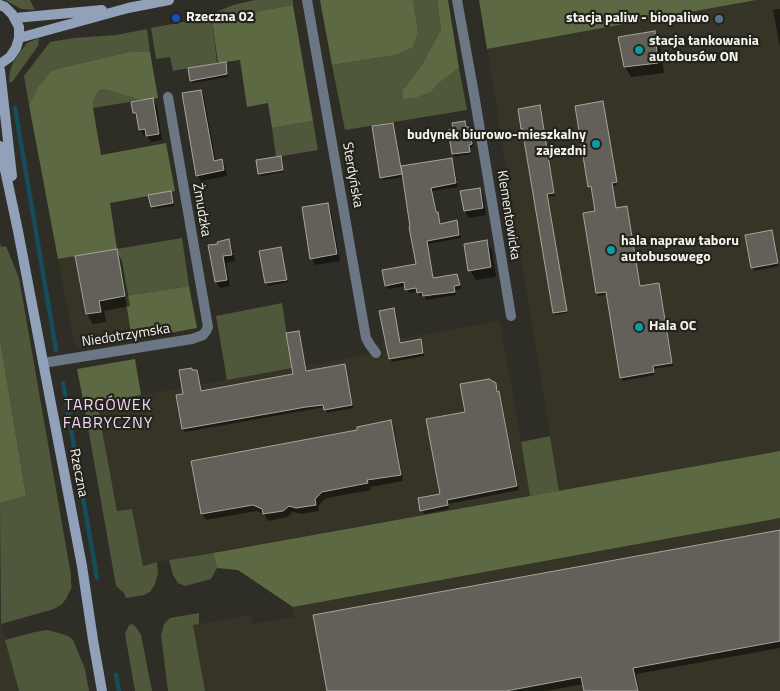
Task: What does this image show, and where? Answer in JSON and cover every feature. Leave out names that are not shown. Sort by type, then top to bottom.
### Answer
[{"type":"street","points":[[19,38],[128,8],[169,0]]},
{"type":"street","name":"Sterdyńska","points":[[307,0],[366,338],[376,352]]},
{"type":"street","name":"Klementowicka","points":[[458,0],[511,316]]},
{"type":"street","points":[[0,5],[5,7],[15,18],[19,38],[16,48],[10,57],[0,64]]},
{"type":"street","points":[[15,18],[128,8]]},
{"type":"street","name":"Rzeczna","points":[[0,70],[18,231]]},
{"type":"street","name":"Żmudzka","points":[[168,98],[208,326]]},
{"type":"street","name":"Rzeczna","points":[[0,146],[82,566],[102,691]]},
{"type":"street","name":"Niedotrzymska","points":[[43,363],[192,339],[203,335],[208,326]]},
{"type":"shaded area","points":[[756,0],[780,0],[780,451],[559,491],[487,49]]},
{"type":"shaded area","points":[[117,249],[132,340],[81,349],[75,345],[58,259]]},
{"type":"shaded area","points":[[500,321],[530,496],[143,566],[132,509],[117,511],[97,403],[376,353],[384,351],[381,342]]},
{"type":"shaded area","points":[[780,518],[780,691],[205,691],[193,625],[251,615],[252,624],[294,617],[293,607]]},
{"type":"shaded area","points":[[0,622],[3,632],[19,691],[0,691]]},
{"type":"green space","points":[[5,0],[30,0],[35,10],[21,9]]},
{"type":"green space","points":[[255,0],[293,0],[293,5],[212,20],[217,63],[173,71],[170,57],[156,59],[151,28],[199,19],[233,5]]},
{"type":"green space","points":[[320,0],[413,0],[417,34],[413,47],[396,55],[332,65]]},
{"type":"green space","points":[[413,0],[437,0],[441,29],[423,63],[402,91],[403,98],[416,98],[431,92],[439,83],[459,68],[467,110],[345,130],[332,65],[396,55],[417,24]]},
{"type":"green space","points":[[437,0],[448,0],[459,68],[439,83],[431,92],[416,98],[403,99],[402,91],[423,63],[441,29]]},
{"type":"green space","points":[[479,0],[756,0],[487,49]]},
{"type":"green space","points":[[293,5],[313,121],[272,128],[268,103],[247,107],[240,60],[218,63],[212,20]]},
{"type":"green space","points":[[147,29],[150,52],[129,52],[53,71],[38,87],[29,105],[24,76],[50,42],[116,35]]},
{"type":"green space","points":[[39,38],[38,46],[12,82],[9,82],[10,71],[20,52],[27,43]]},
{"type":"green space","points":[[129,52],[150,52],[158,98],[141,100],[101,89],[97,93],[93,101],[93,108],[101,155],[166,143],[175,191],[110,203],[117,249],[58,259],[29,105],[38,87],[52,71]]},
{"type":"green space","points":[[101,89],[141,100],[93,108],[93,101]]},
{"type":"green space","points":[[313,121],[318,150],[276,157],[272,128]]},
{"type":"green space","points":[[182,238],[189,286],[125,296],[117,249]]},
{"type":"green space","points":[[0,242],[1,247],[6,246],[19,278],[72,586],[66,599],[54,609],[1,624],[0,503],[26,496],[0,339]]},
{"type":"green space","points":[[189,286],[197,328],[132,340],[125,296]]},
{"type":"green space","points":[[282,303],[292,368],[227,380],[216,316]]},
{"type":"green space","points":[[0,339],[26,496],[0,503]]},
{"type":"green space","points":[[135,359],[141,395],[84,405],[77,369]]},
{"type":"green space","points":[[97,403],[117,511],[132,509],[143,566],[157,562],[158,574],[154,586],[150,592],[144,595],[126,598],[124,593],[116,586],[84,405]]},
{"type":"green space","points":[[550,436],[559,491],[530,496],[521,442]]},
{"type":"green space","points":[[780,451],[780,518],[293,607],[238,570],[217,568],[213,553]]},
{"type":"green space","points":[[213,553],[217,568],[211,579],[185,586],[178,583],[173,575],[169,560]]},
{"type":"green space","points":[[199,613],[199,624],[193,625],[205,691],[168,691],[161,635],[164,624],[170,618]]},
{"type":"green space","points":[[132,624],[141,635],[152,691],[135,691],[125,634],[129,625]]},
{"type":"green space","points":[[47,630],[68,636],[73,640],[85,669],[89,691],[19,691],[5,640]]},
{"type":"building","name":"stacja tankowania autobusów ON","points":[[655,31],[658,63],[624,67],[618,37]]},
{"type":"building","points":[[226,62],[227,74],[190,81],[188,68]]},
{"type":"building","points":[[201,90],[214,161],[222,159],[224,170],[196,176],[182,93]]},
{"type":"building","points":[[153,98],[159,134],[146,136],[145,129],[139,130],[136,113],[133,113],[131,102]]},
{"type":"building","points":[[603,101],[617,182],[612,183],[616,208],[627,206],[640,286],[659,283],[672,363],[653,366],[654,372],[620,378],[606,292],[596,293],[583,213],[595,211],[591,186],[588,187],[575,106]]},
{"type":"building","points":[[540,105],[554,193],[547,194],[567,311],[553,313],[518,109]]},
{"type":"building","points":[[465,121],[466,127],[469,127],[472,144],[469,145],[470,152],[452,154],[448,130],[453,129],[452,123]]},
{"type":"building","points":[[393,123],[402,174],[380,178],[372,126]]},
{"type":"building","points":[[281,156],[283,170],[258,174],[256,160]]},
{"type":"building","points":[[452,158],[456,183],[431,188],[440,224],[457,220],[459,235],[427,241],[433,278],[457,274],[460,285],[454,286],[455,292],[423,296],[422,292],[417,293],[416,288],[405,290],[404,282],[385,286],[382,270],[416,264],[401,166]]},
{"type":"building","points":[[480,188],[483,208],[464,211],[460,191]]},
{"type":"building","points":[[171,191],[173,203],[151,207],[148,195]]},
{"type":"building","points":[[328,203],[337,254],[310,259],[302,207]]},
{"type":"building","points":[[772,230],[778,263],[751,268],[745,235]]},
{"type":"building","points":[[229,239],[232,255],[223,256],[227,280],[215,282],[208,245],[218,244],[217,242]]},
{"type":"building","points":[[487,240],[491,267],[468,271],[464,244]]},
{"type":"building","points":[[281,247],[287,280],[265,283],[259,251]]},
{"type":"building","points":[[117,249],[125,296],[99,301],[101,312],[86,314],[75,256]]},
{"type":"building","points":[[394,308],[400,343],[421,339],[423,353],[389,359],[379,311]]},
{"type":"building","points":[[299,331],[306,371],[345,364],[352,405],[324,410],[323,405],[306,407],[182,429],[176,395],[183,394],[179,370],[192,368],[192,370],[197,370],[201,391],[293,374],[286,333]]},
{"type":"building","points":[[489,379],[496,383],[497,392],[499,391],[517,486],[447,500],[448,505],[420,511],[418,498],[440,494],[426,419],[465,412],[460,384]]},
{"type":"building","points":[[391,420],[401,475],[367,480],[368,483],[322,492],[315,499],[316,505],[296,508],[289,506],[283,511],[263,514],[262,509],[253,505],[201,514],[191,461],[357,430],[357,427]]},
{"type":"building","points":[[780,530],[780,641],[633,668],[638,691],[584,691],[581,677],[506,691],[327,691],[313,615]]},
{"type":"waterway","points":[[15,108],[56,350]]},
{"type":"waterway","points":[[63,383],[97,578]]},
{"type":"waterway","points":[[116,675],[119,691]]},
{"type":"place","name":"Rzeczna 02","points":[[176,18]]},
{"type":"place","name":"stacja paliw - biopaliwo","points":[[719,19]]},
{"type":"place","name":"stacja tankowania autobusów ON","points":[[639,50]]},
{"type":"place","name":"budynek biurowo-mieszkalny zajezdni","points":[[596,144]]},
{"type":"place","name":"hala napraw taboru autobusowego","points":[[611,250]]},
{"type":"place","name":"Hala OC","points":[[639,327]]},
{"type":"district","name":"TARGÓWEK FABRYCZNY","points":[[108,415]]}]
